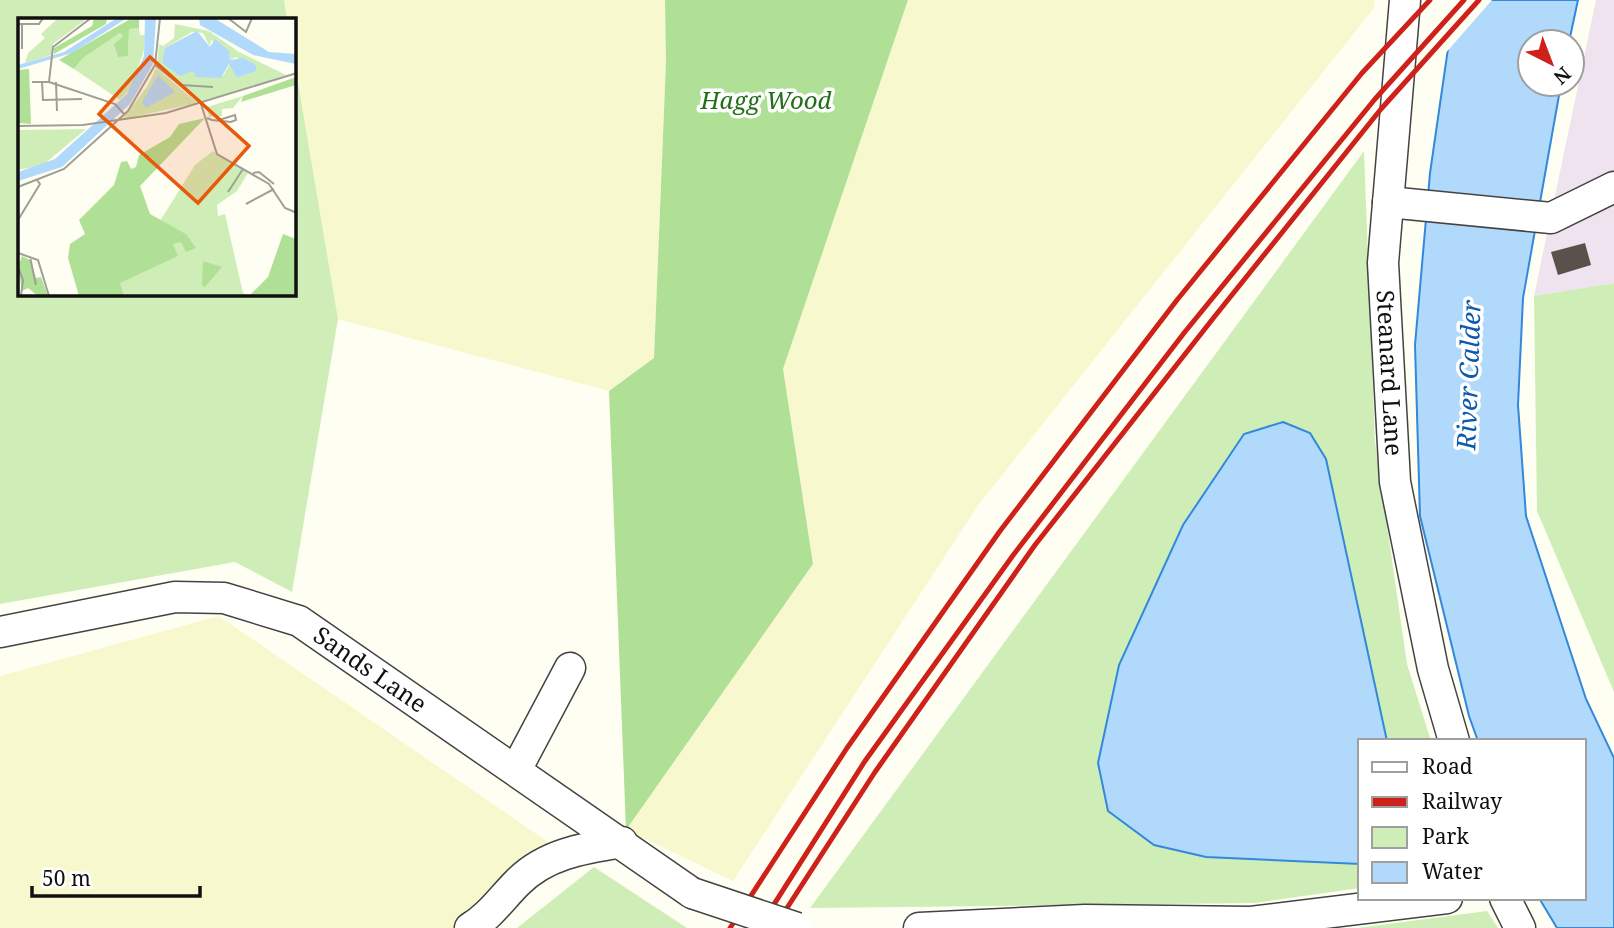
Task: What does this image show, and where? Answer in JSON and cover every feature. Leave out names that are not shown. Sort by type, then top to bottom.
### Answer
[{"type":"street","name":"Steanard Lane","points":[[1405,0],[1397,203],[1382,263],[1395,482],[1433,669],[1453,739]]},
{"type":"street","points":[[1397,203],[1550,218],[1614,187]]},
{"type":"street","name":"Sands Lane","points":[[0,632],[175,597],[224,598],[299,621],[692,893],[797,928]]},
{"type":"street","points":[[516,770],[570,668]]},
{"type":"street","points":[[479,925],[519,880],[545,860],[579,849],[622,842]]},
{"type":"street","points":[[919,928],[1251,922],[1431,900]]},
{"type":"street","points":[[1506,900],[1520,928]]},
{"type":"shaded area","points":[[1596,0],[1614,0],[1614,283],[1534,296],[1575,98],[1586,98],[1586,48]]},
{"type":"green space","points":[[0,0],[284,0],[287,18],[18,18],[18,296],[296,296],[296,71],[338,319],[292,592],[235,562],[0,604]]},
{"type":"green space","points":[[284,0],[665,0],[666,62],[654,358],[609,391],[338,319],[296,71],[296,18],[287,18]]},
{"type":"green space","name":"Hagg Wood","points":[[665,0],[908,0],[783,369],[813,564],[626,830],[609,391],[654,358],[666,62]]},
{"type":"green space","points":[[908,0],[1375,0],[1374,8],[979,504],[733,881],[626,830],[813,564],[783,369]]},
{"type":"green space","points":[[1364,151],[1375,442],[1407,664],[1430,739],[1387,739],[1326,459],[1206,857],[1358,864],[1358,888],[1255,903],[810,908]]},
{"type":"green space","points":[[1614,283],[1614,692],[1537,511],[1534,296]]},
{"type":"green space","points":[[219,616],[551,844],[464,928],[0,928],[0,676]]},
{"type":"green space","points":[[594,867],[687,928],[517,928]]},
{"type":"green space","points":[[1487,911],[1498,928],[1357,928]]},
{"type":"water","name":"River Calder","points":[[1455,0],[1578,0],[1572,28],[1516,28],[1516,98],[1559,98],[1523,298],[1518,405],[1526,516],[1586,699],[1614,758],[1614,928],[1557,928],[1540,900],[1586,900],[1586,739],[1477,739],[1469,716],[1420,516],[1415,345],[1430,173]]},
{"type":"water","points":[[1283,422],[1310,433],[1326,459],[1387,739],[1358,739],[1358,864],[1206,857],[1154,845],[1108,811],[1098,763],[1119,665],[1183,525],[1244,434]]},
{"type":"pier","points":[[1451,0],[1492,0],[1444,55]]},
{"type":"building","points":[[1585,243],[1591,265],[1558,275],[1551,252]]},
{"type":"railway","points":[[730,928],[847,748],[1000,531],[1177,300],[1362,73],[1430,0]]},
{"type":"railway","points":[[759,928],[865,761],[1014,554],[1184,333],[1375,99],[1464,0]]},
{"type":"railway","points":[[774,928],[875,772],[1035,545],[1381,109],[1479,0]]}]
